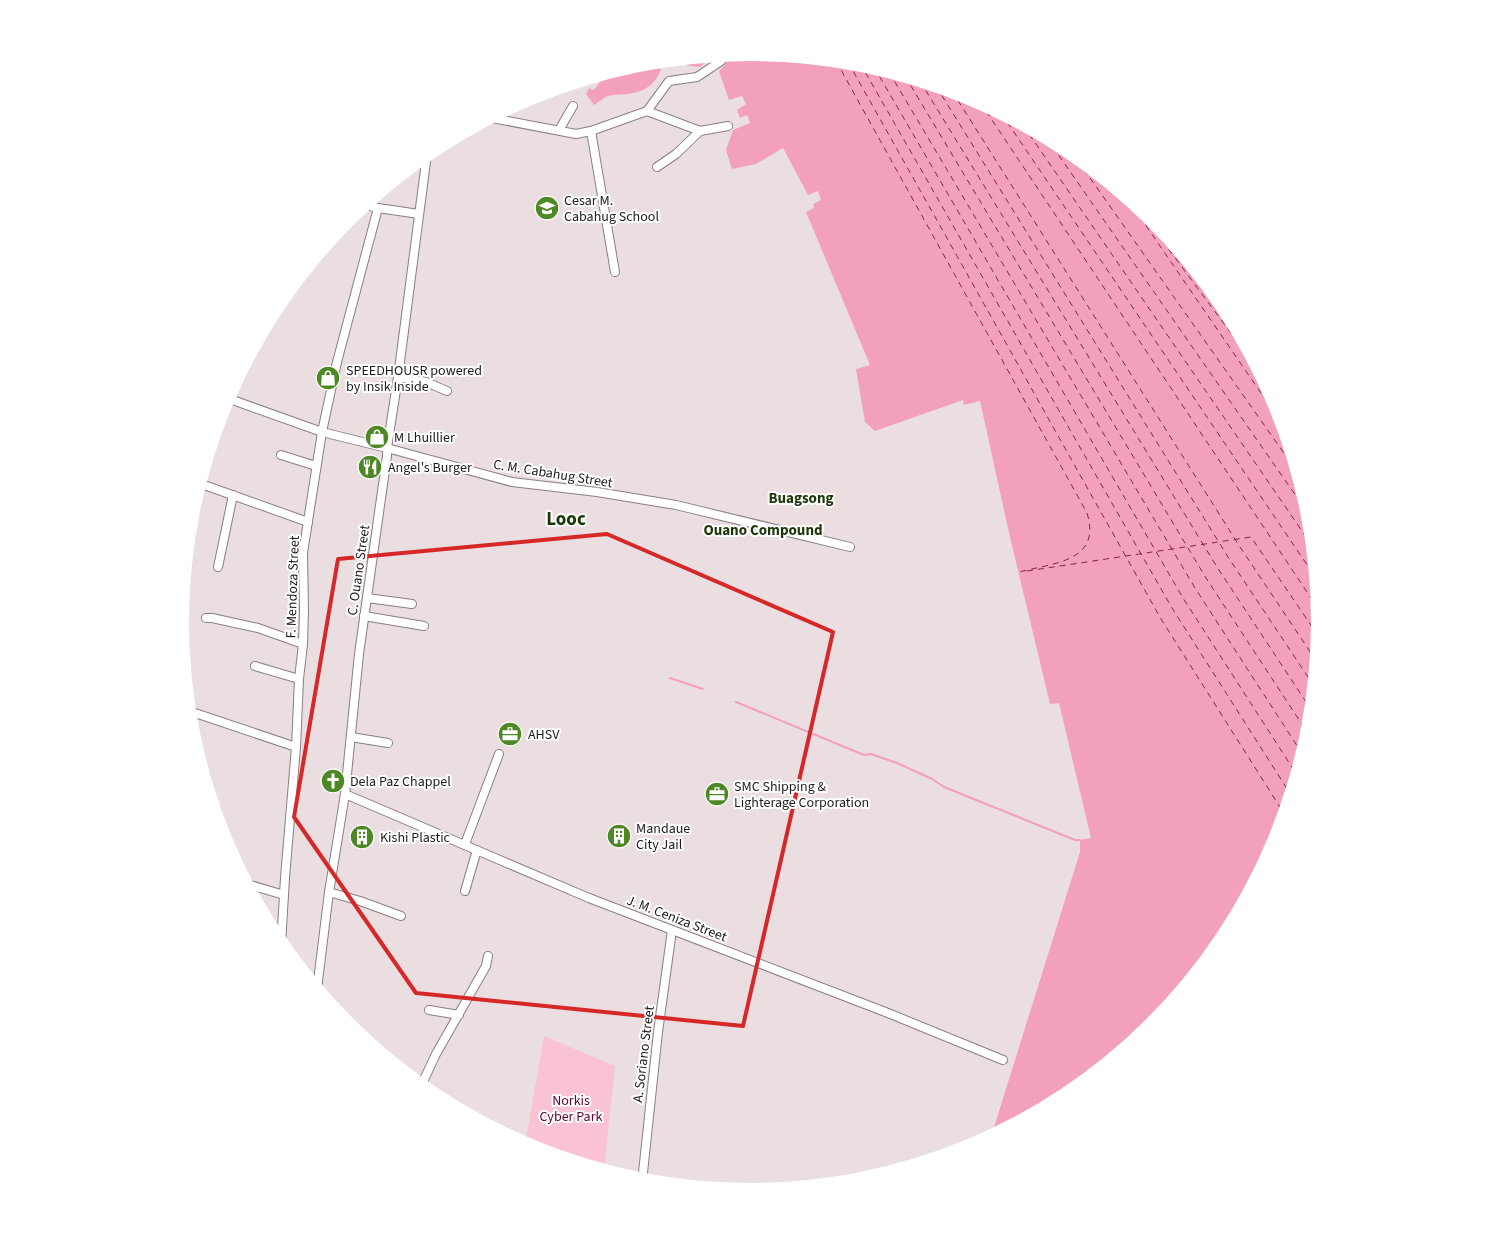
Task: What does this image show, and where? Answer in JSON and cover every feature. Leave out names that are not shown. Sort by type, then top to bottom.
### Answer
[{"type":"street","points":[[501,120],[576,134],[591,131],[646,111],[669,81],[697,77],[720,62]]},
{"type":"street","points":[[559,130],[573,106]]},
{"type":"street","points":[[646,111],[700,131],[728,126]]},
{"type":"street","points":[[591,131],[615,272]]},
{"type":"street","points":[[657,167],[676,154],[700,131]]},
{"type":"street","name":"C. Ouano Street","points":[[318,980],[329,892],[345,794],[366,598],[386,466],[386,448],[398,377],[426,165]]},
{"type":"street","points":[[374,207],[420,214]]},
{"type":"street","name":"F. Mendoza Street","points":[[282,931],[303,644],[303,554],[322,432],[337,362],[378,208]]},
{"type":"street","points":[[398,377],[426,382],[448,392]]},
{"type":"street","name":"C. M. Cabahug Street","points":[[235,401],[322,432],[512,482],[597,492],[676,505],[850,548]]},
{"type":"street","points":[[281,455],[316,466]]},
{"type":"street","points":[[207,486],[308,522]]},
{"type":"street","points":[[218,567],[233,495]]},
{"type":"street","points":[[366,598],[412,604]]},
{"type":"street","points":[[364,616],[424,626]]},
{"type":"street","points":[[206,618],[258,628],[303,644]]},
{"type":"street","points":[[255,666],[299,679]]},
{"type":"street","points":[[197,714],[296,747]]},
{"type":"street","points":[[351,737],[388,743]]},
{"type":"street","points":[[465,844],[499,754]]},
{"type":"street","name":"J. M. Ceniza Street","points":[[345,794],[567,889],[888,1013],[1003,1060]]},
{"type":"street","points":[[464,891],[477,850]]},
{"type":"street","points":[[255,886],[284,895]]},
{"type":"street","points":[[329,892],[402,916]]},
{"type":"street","name":"A. Soriano Street","points":[[643,1173],[658,1032],[672,930]]},
{"type":"street","points":[[424,1079],[486,966],[488,956]]},
{"type":"street","points":[[429,1010],[459,1015]]},
{"type":"highlighted area","points":[[607,534],[833,632],[743,1026],[416,993],[294,817],[338,559]]},
{"type":"green space","name":"Norkis Cyber Park","points":[[544,1036],[615,1066],[605,1165],[526,1137]]},
{"type":"shaded area","points":[[722,62],[787,62],[824,66],[896,80],[931,91],[999,119],[1031,136],[1092,177],[1121,201],[1172,252],[1217,311],[1237,342],[1254,374],[1282,442],[1293,477],[1307,549],[1311,586],[1311,659],[1307,696],[1293,768],[1282,803],[1254,871],[1237,903],[1196,964],[1147,1019],[1092,1068],[1031,1109],[994,1128],[1080,852],[1080,840],[1091,838],[1059,703],[1050,704],[980,401],[964,405],[963,400],[875,431],[865,422],[856,369],[870,365],[806,212],[814,208],[813,204],[821,200],[818,191],[808,195],[783,148],[756,164],[732,169],[726,150],[733,130],[750,123],[747,115],[740,118],[737,110],[746,104],[742,96],[729,100],[719,71],[725,65]]},
{"type":"shaded area","points":[[705,63],[700,67],[685,65]]},
{"type":"shaded area","points":[[661,69],[652,84],[635,93],[608,96],[594,105],[586,94],[589,88],[594,90],[600,81]]},
{"type":"waterway","points":[[670,678],[703,689]]},
{"type":"waterway","points":[[736,702],[864,755],[871,754],[897,763],[932,779],[944,787],[1075,840],[1080,840]]},
{"type":"ferry route","points":[[840,69],[1087,513],[1090,529],[1087,542],[1081,551],[1071,558],[1019,572]]},
{"type":"ferry route","points":[[853,71],[1161,619],[1280,808]]},
{"type":"ferry route","points":[[866,73],[1172,608],[1287,788]]},
{"type":"ferry route","points":[[879,76],[1183,598],[1293,769]]},
{"type":"ferry route","points":[[893,79],[1195,588],[1298,747]]},
{"type":"ferry route","points":[[910,84],[1206,578],[1302,725]]},
{"type":"ferry route","points":[[925,89],[1217,567],[1306,702]]},
{"type":"ferry route","points":[[942,95],[1228,557],[1309,678]]},
{"type":"ferry route","points":[[959,102],[1240,547],[1311,653]]},
{"type":"ferry route","points":[[988,114],[1311,599]]},
{"type":"ferry route","points":[[1008,124],[1309,568]]},
{"type":"ferry route","points":[[1030,136],[1305,535]]},
{"type":"ferry route","points":[[1057,153],[1298,498]]},
{"type":"ferry route","points":[[1087,173],[1287,457]]},
{"type":"ferry route","points":[[1145,224],[1265,399]]},
{"type":"ferry route","points":[[1167,247],[1234,337]]},
{"type":"ferry route","points":[[1027,571],[1251,537],[1312,627]]},
{"type":"place","name":"Cesar M. Cabahug School","points":[[547,208]]},
{"type":"place","name":"SPEEDHOUSR powered by Insik Inside","points":[[328,378]]},
{"type":"place","name":"M Lhuillier","points":[[377,437]]},
{"type":"place","name":"Angel's Burger","points":[[370,467]]},
{"type":"place","name":"AHSV","points":[[510,734]]},
{"type":"place","name":"Dela Paz Chappel","points":[[333,781]]},
{"type":"place","name":"SMC Shipping & Lighterage Corporation","points":[[717,794]]},
{"type":"place","name":"Mandaue City Jail","points":[[619,836]]},
{"type":"place","name":"Kishi Plastic","points":[[362,837]]},
{"type":"district","name":"Buagsong","points":[[801,498]]},
{"type":"district","name":"Looc","points":[[566,518]]},
{"type":"district","name":"Ouano Compound","points":[[763,530]]}]
